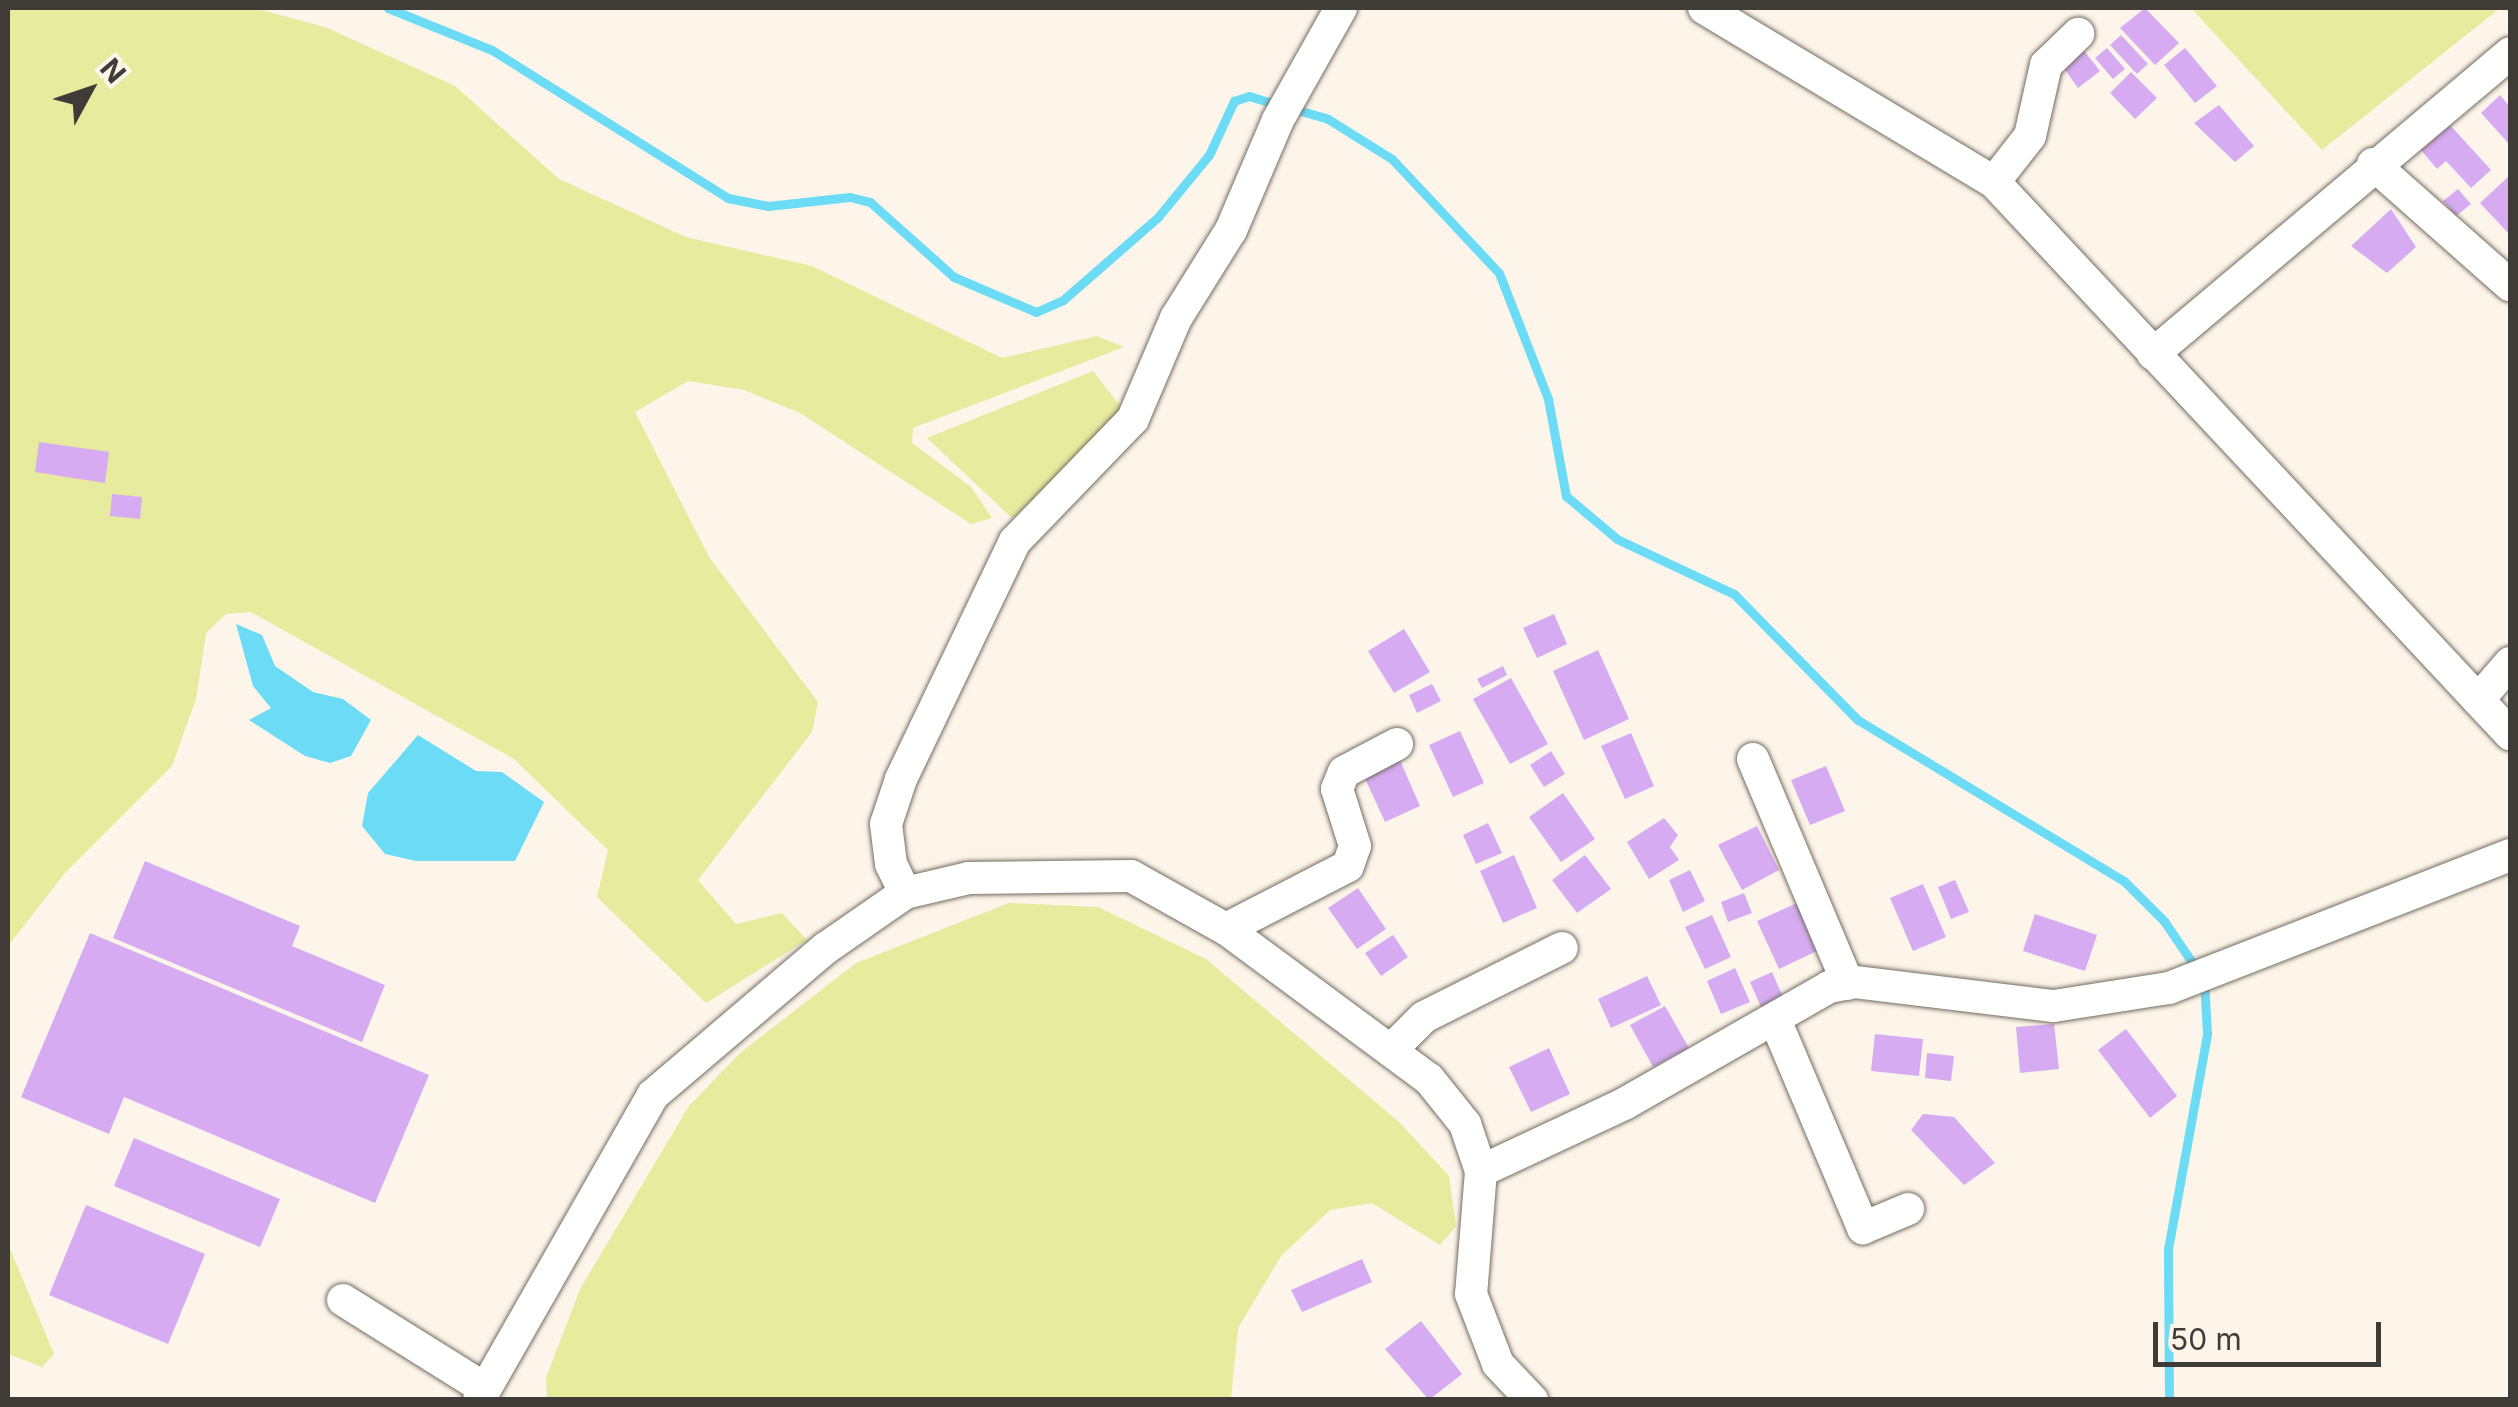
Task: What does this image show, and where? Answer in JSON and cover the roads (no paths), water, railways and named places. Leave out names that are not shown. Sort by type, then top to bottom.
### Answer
[{"type":"street","points":[[905,893],[891,864],[886,824],[1015,542],[1133,419],[1176,318],[1231,230],[1340,8]]},
{"type":"street","points":[[1704,8],[1994,182],[2510,734]]},
{"type":"street","points":[[1994,182],[2030,136],[2046,65],[2078,34]]},
{"type":"street","points":[[2153,354],[2373,164],[2506,61]]},
{"type":"street","points":[[2373,164],[2510,285]]},
{"type":"street","points":[[2478,700],[2510,663]]},
{"type":"street","points":[[1226,929],[1348,866],[1356,846],[1337,789],[1344,772],[1397,744]]},
{"type":"street","points":[[1753,759],[1848,984]]},
{"type":"street","points":[[1482,1171],[1776,1022],[1792,1004],[1848,984],[2054,1006],[2170,988],[2510,855]]},
{"type":"street","points":[[343,1300],[480,1394],[654,1095],[826,948],[905,893],[969,878],[1131,876],[1226,929],[1392,1049],[1465,1124],[1482,1171],[1471,1294],[1498,1364],[1519,1396]]},
{"type":"street","points":[[1392,1049],[1424,1018],[1562,948]]},
{"type":"street","points":[[1776,1022],[1864,1228],[1908,1209]]},
{"type":"water","points":[[236,624],[262,635],[275,666],[313,692],[343,699],[371,720],[351,756],[330,763],[305,756],[249,720],[271,708],[253,686]]},
{"type":"water","points":[[418,735],[476,771],[502,772],[544,802],[515,861],[416,861],[385,854],[362,826],[368,793]]},
{"type":"waterway","points":[[388,8],[492,50],[728,198],[768,206],[850,197],[870,202],[954,277],[1036,312],[1063,300],[1158,217],[1209,155],[1234,101],[1249,96],[1279,105]]},
{"type":"waterway","points":[[1294,109],[1328,119],[1392,159],[1499,273],[1548,399],[1566,496],[1617,539],[1734,594],[1858,720],[2124,881],[2164,921],[2196,968]]},
{"type":"waterway","points":[[2169,1400],[2168,1249],[2207,1034],[2204,981]]}]
